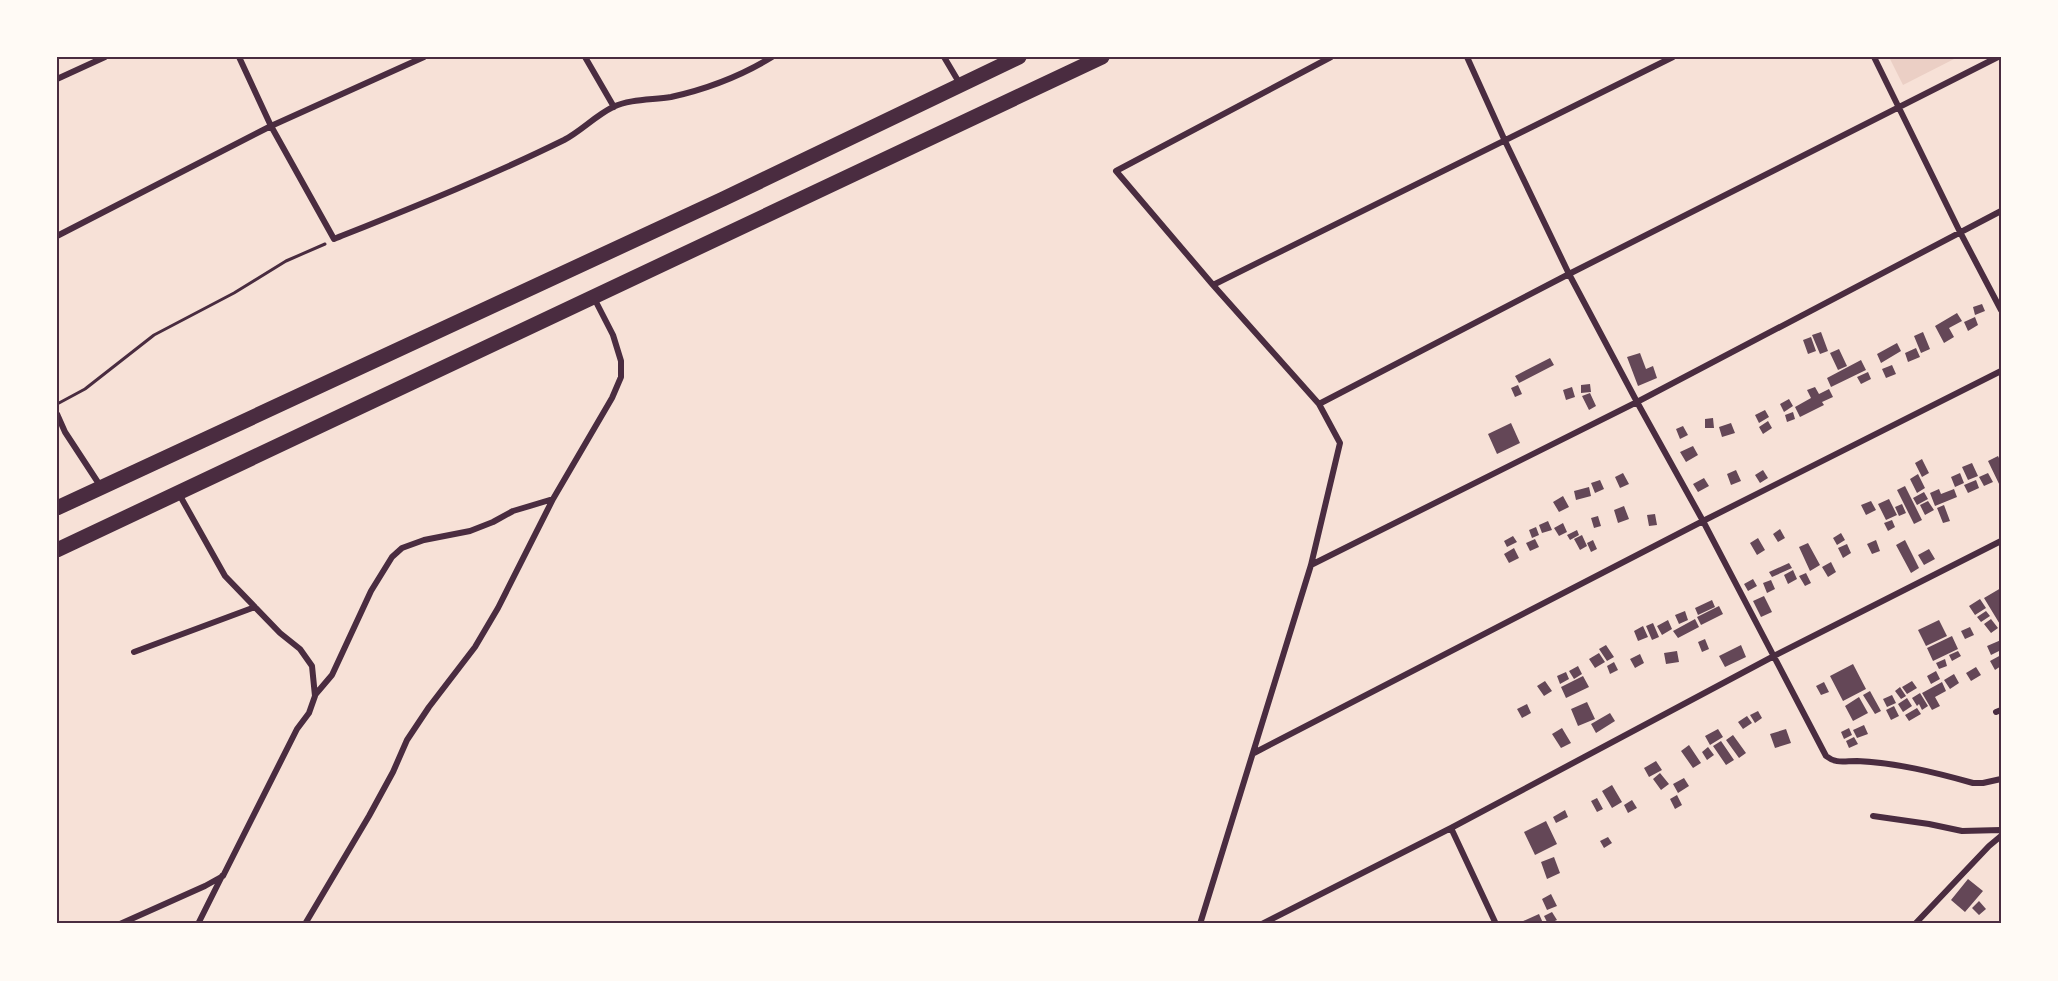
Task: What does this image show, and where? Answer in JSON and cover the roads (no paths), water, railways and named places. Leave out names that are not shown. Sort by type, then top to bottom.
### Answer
[{"type":"main road","points":[[57,508],[723,199],[1019,57]]},
{"type":"main road","points":[[57,550],[1102,57]]},
{"type":"street","points":[[57,80],[105,57]]},
{"type":"street","points":[[239,57],[271,126],[334,239],[455,190],[567,139],[614,107],[627,102],[674,96],[712,86],[737,76],[772,57]]},
{"type":"street","points":[[57,236],[271,126],[424,57]]},
{"type":"street","points":[[585,57],[614,107]]},
{"type":"street","points":[[944,57],[960,84]]},
{"type":"street","points":[[1200,924],[1311,565],[1340,443],[1319,404],[1116,171],[1331,57]]},
{"type":"street","points":[[1467,57],[1504,141],[1569,274],[1636,402],[1703,521],[1826,756],[1833,762],[1891,763],[1973,783],[2001,779]]},
{"type":"street","points":[[1213,285],[1673,57]]},
{"type":"street","points":[[1874,57],[2001,310]]},
{"type":"street","points":[[1319,404],[1569,274],[1998,57]]},
{"type":"street","points":[[1311,565],[1636,402],[2001,211]]},
{"type":"street","points":[[306,924],[383,790],[407,740],[429,706],[475,647],[498,608],[553,499],[612,398],[621,377],[621,361],[613,336],[593,297]]},
{"type":"street","points":[[1254,753],[1703,521],[2001,371]]},
{"type":"street","points":[[57,414],[65,432],[101,487]]},
{"type":"street","points":[[178,493],[225,576],[280,633],[307,657],[314,673],[315,696]]},
{"type":"street","points":[[198,924],[297,729],[309,713],[315,696],[332,675],[371,591],[392,557],[402,548],[424,540],[470,531],[513,511],[553,499]]},
{"type":"street","points":[[1262,924],[1451,828],[1774,656],[2001,541]]},
{"type":"street","points":[[134,652],[255,606]]},
{"type":"street","points":[[1873,816],[1962,831],[2001,830]]},
{"type":"street","points":[[1451,828],[1496,924]]},
{"type":"street","points":[[1915,924],[2001,836]]},
{"type":"street","points":[[120,924],[223,876]]}]
